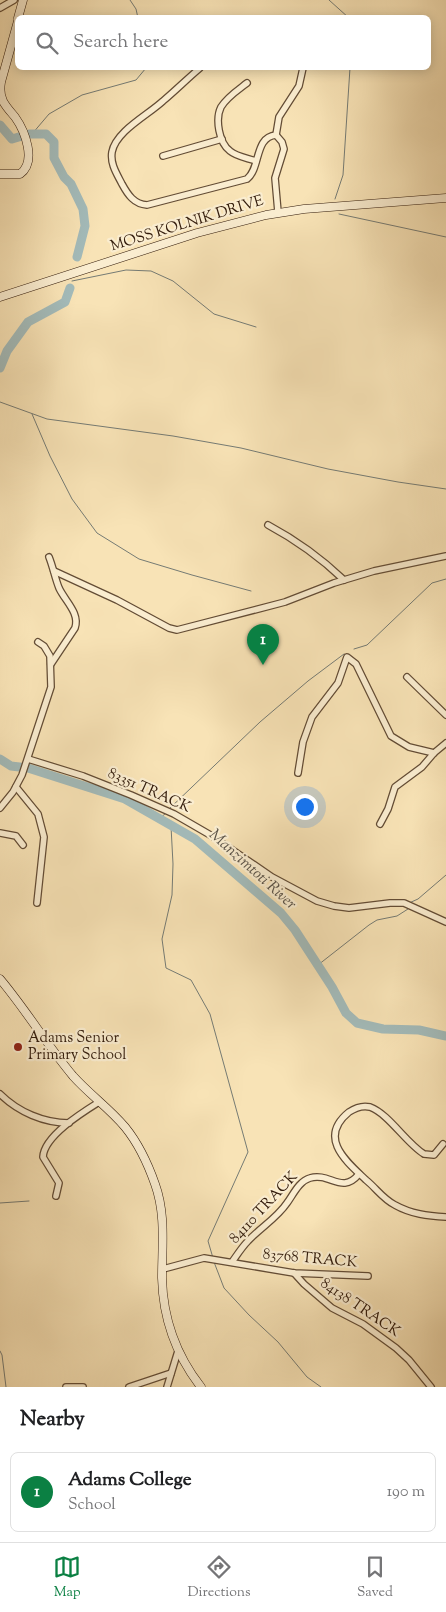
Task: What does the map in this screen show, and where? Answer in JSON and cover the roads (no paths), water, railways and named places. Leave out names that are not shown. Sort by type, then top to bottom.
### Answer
[{"type":"street","points":[[0,8],[14,0]]},
{"type":"street","points":[[19,15],[23,0]]},
{"type":"street","points":[[0,174],[16,175],[22,173],[29,162],[22,129],[2,96],[2,68],[15,28]]},
{"type":"street","points":[[198,70],[161,103],[128,128],[116,141],[112,151],[112,163],[127,192],[138,203],[149,204],[248,179],[253,173],[265,140],[276,135]]},
{"type":"street","points":[[278,212],[275,178],[284,149],[276,135],[279,117],[299,86],[303,70]]},
{"type":"street","points":[[247,82],[228,98],[220,110],[218,120],[222,139],[230,151],[236,155],[256,161]]},
{"type":"street","points":[[163,156],[222,139]]},
{"type":"street","name":"MOSS KOLNIK DRIVE","points":[[0,297],[197,233],[278,212],[446,198]]},
{"type":"street","points":[[268,525],[306,548],[328,564],[344,580]]},
{"type":"street","points":[[54,571],[177,630],[285,602],[344,580],[384,569],[446,556]]},
{"type":"street","points":[[49,557],[58,586],[71,606],[76,623],[75,628],[51,664]]},
{"type":"street","points":[[0,808],[16,787],[22,775],[51,687],[50,656],[47,650],[38,642]]},
{"type":"street","points":[[298,773],[303,742],[312,717],[338,683],[348,656],[356,664],[391,736],[409,747],[434,753]]},
{"type":"street","points":[[407,677],[446,715]]},
{"type":"street","points":[[380,824],[388,809],[395,787],[422,767],[434,753],[446,744]]},
{"type":"street","name":"83351 TRACK","points":[[27,762],[83,776],[179,816],[272,877],[317,901],[348,908],[404,903],[446,922]]},
{"type":"street","points":[[16,787],[38,814],[44,837],[37,902]]},
{"type":"street","points":[[0,833],[16,836],[23,845]]},
{"type":"street","points":[[0,979],[62,1062],[123,1125],[142,1153],[155,1185],[162,1223],[162,1269],[166,1318],[187,1369],[201,1387]]},
{"type":"street","points":[[0,1094],[11,1104],[36,1117],[48,1121],[69,1123]]},
{"type":"street","points":[[56,1196],[60,1186],[58,1179],[45,1162],[43,1151],[46,1145],[69,1123],[99,1102]]},
{"type":"street","points":[[443,1144],[434,1154],[424,1154],[376,1110],[365,1106],[356,1108],[342,1119],[336,1131],[339,1151],[343,1159],[382,1197],[394,1205],[427,1216],[446,1217]]},
{"type":"street","name":"84110 TRACK","points":[[232,1262],[248,1241],[283,1209],[299,1185],[305,1180],[316,1177],[347,1184],[360,1174]]},
{"type":"street","name":"83768 TRACK","points":[[162,1269],[204,1258],[294,1273],[368,1276]]},
{"type":"street","name":"84138 TRACK","points":[[294,1273],[332,1308],[363,1324],[396,1348],[409,1360],[431,1387]]},
{"type":"street","points":[[168,1387],[178,1351]]},
{"type":"street","points":[[129,1387],[171,1373]]},
{"type":"street","points":[[66,1387],[83,1387]]},
{"type":"waterway","points":[[130,0],[137,15]]},
{"type":"waterway","points":[[329,0],[346,15]]},
{"type":"waterway","points":[[32,134],[49,114],[82,95],[136,80],[144,70]]},
{"type":"waterway","points":[[335,199],[343,175],[350,70]]},
{"type":"waterway","name":"Manzimtoti River","points":[[0,125],[12,139],[29,134],[46,134],[54,142],[54,158],[64,177],[71,184],[83,209],[85,226],[77,257]]},
{"type":"waterway","points":[[339,214],[446,237]]},
{"type":"waterway","points":[[72,281],[126,270],[151,271],[173,281],[214,314],[256,327]]},
{"type":"waterway","name":"Manzimtoti River","points":[[0,368],[7,351],[28,322],[65,302],[70,288]]},
{"type":"waterway","points":[[0,402],[47,419],[173,436],[241,448],[328,469],[446,489]]},
{"type":"waterway","points":[[32,414],[50,456],[72,499],[97,533],[139,559],[251,591]]},
{"type":"waterway","points":[[354,649],[367,645],[432,583],[446,579]]},
{"type":"waterway","points":[[169,809],[260,722],[308,681],[344,654]]},
{"type":"waterway","name":"Manzimtoti River","points":[[0,759],[11,766],[28,768],[125,799],[195,839],[281,913],[295,930],[332,987],[346,1013],[357,1023],[383,1029],[419,1030],[446,1036]]},
{"type":"waterway","name":"Manzimtoti River","points":[[159,819],[166,813]]},
{"type":"waterway","points":[[171,826],[172,895],[162,939],[166,968],[191,980],[210,1014],[248,1152],[208,1241],[213,1258]]},
{"type":"waterway","points":[[409,903],[418,899],[446,875]]},
{"type":"waterway","points":[[318,965],[377,920],[397,916],[408,909]]},
{"type":"waterway","points":[[0,1203],[29,1201]]},
{"type":"waterway","points":[[214,1262],[224,1288],[278,1342],[307,1377],[321,1387]]},
{"type":"waterway","points":[[0,1351],[6,1387]]},
{"type":"place","name":"Adams College","points":[[263,665]]},
{"type":"place","name":"Adams Senior Primary School","points":[[18,1047]]}]
